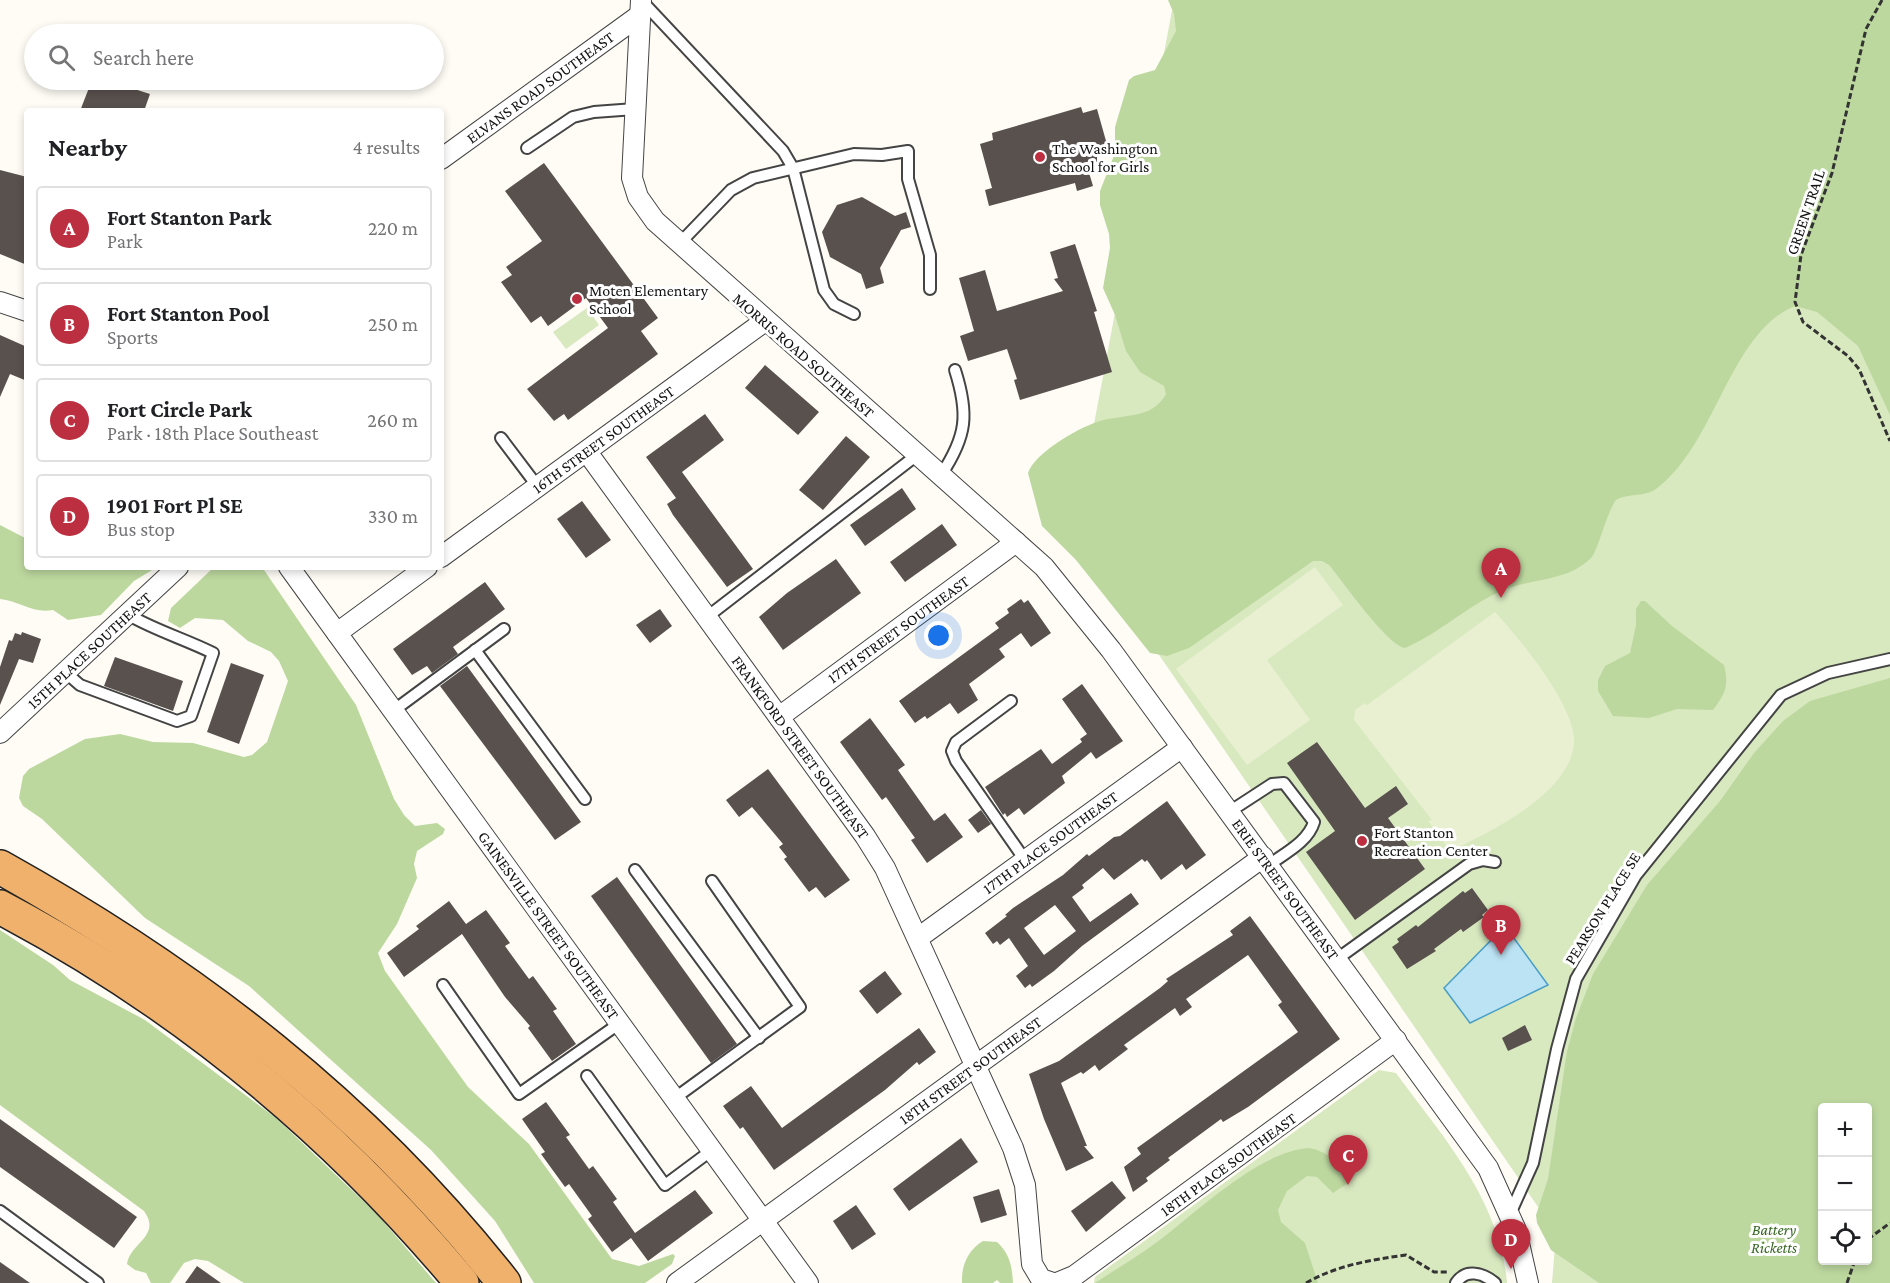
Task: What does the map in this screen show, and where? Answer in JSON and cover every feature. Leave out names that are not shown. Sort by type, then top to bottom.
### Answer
[{"type":"highway","points":[[0,867],[142,951],[259,1036],[311,1079],[388,1152],[440,1207],[504,1283]]},
{"type":"highway","points":[[0,907],[61,940],[124,979],[224,1051],[281,1096],[389,1198],[462,1283]]},
{"type":"street","name":"MORRIS ROAD SOUTHEAST","points":[[640,7],[632,178],[648,213],[765,321],[1016,542]]},
{"type":"street","name":"ELVANS ROAD SOUTHEAST","points":[[444,157],[640,7]]},
{"type":"street","points":[[0,302],[24,309]]},
{"type":"street","name":"16TH STREET SOUTHEAST","points":[[444,555],[765,321]]},
{"type":"street","name":"FRANKFORD STREET SOUTHEAST","points":[[587,452],[865,836],[885,868],[976,1066]]},
{"type":"street","name":"17TH STREET SOUTHEAST","points":[[779,717],[1016,542]]},
{"type":"street","name":"ERIE STREET SOUTHEAST","points":[[1016,542],[1064,588],[1266,861],[1488,1168],[1510,1214],[1524,1257],[1528,1283]]},
{"type":"street","name":"15TH PLACE SOUTHEAST","points":[[0,733],[175,570]]},
{"type":"street","name":"GAINESVILLE STREET SOUTHEAST","points":[[291,570],[808,1283]]},
{"type":"street","points":[[337,633],[423,570]]},
{"type":"street","name":"17TH PLACE SOUTHEAST","points":[[918,938],[1182,747]]},
{"type":"street","name":"18TH STREET SOUTHEAST","points":[[677,1283],[976,1066],[1266,861]]},
{"type":"street","name":"18TH PLACE SOUTHEAST","points":[[1048,1282],[1074,1276],[1396,1040]]},
{"type":"street","points":[[976,1066],[1019,1166],[1029,1208],[1032,1264],[1048,1282]]},
{"type":"lane","points":[[640,7],[783,151],[793,168],[825,290],[834,304],[854,314]]},
{"type":"lane","points":[[527,148],[573,117],[594,112],[635,110]]},
{"type":"lane","points":[[679,244],[717,203],[742,183],[854,154],[882,155],[908,151],[908,179],[930,255],[930,289]]},
{"type":"lane","points":[[941,475],[954,454],[965,415],[964,400],[955,370]]},
{"type":"lane","points":[[501,438],[538,487]]},
{"type":"lane","points":[[707,617],[917,455]]},
{"type":"lane","points":[[65,672],[80,686],[177,721],[191,716],[213,653],[127,614]]},
{"type":"lane","points":[[393,711],[504,629]]},
{"type":"lane","points":[[475,650],[585,799]]},
{"type":"lane","name":"PEARSON PLACE SE","points":[[1510,1214],[1533,1164],[1557,1049],[1576,979],[1636,875],[1781,695],[1828,673],[1890,659]]},
{"type":"lane","points":[[1011,700],[956,742],[952,751],[956,761],[1026,860]]},
{"type":"lane","points":[[1229,812],[1272,784],[1284,783],[1293,791],[1314,822],[1312,829],[1305,838],[1266,861]]},
{"type":"lane","points":[[1337,959],[1469,864],[1483,860],[1495,862]]},
{"type":"lane","points":[[635,870],[759,1038]]},
{"type":"lane","points":[[675,1098],[800,1007],[712,881]]},
{"type":"lane","points":[[443,985],[519,1094],[620,1023]]},
{"type":"lane","points":[[587,1076],[665,1185],[712,1150]]},
{"type":"lane","points":[[0,1211],[98,1283]]},
{"type":"lane","points":[[1456,1283],[1469,1273],[1478,1273],[1495,1283]]},
{"type":"path","name":"GREEN TRAIL","points":[[1882,0],[1866,29],[1832,173],[1801,255],[1795,302],[1803,322],[1848,356],[1859,369],[1890,441]]},
{"type":"path","points":[[1872,1236],[1890,1223]]},
{"type":"path","points":[[1306,1283],[1322,1274],[1352,1263],[1406,1255],[1434,1272],[1449,1272]]},
{"type":"path","points":[[1847,1283],[1853,1265]]},
{"type":"green space","points":[[1168,0],[1890,0],[1890,415],[1858,346],[1817,312],[1795,306],[1773,320],[1754,340],[1738,364],[1694,446],[1676,470],[1652,491],[1616,500],[1594,554],[1581,566],[1560,576],[1501,591],[1405,648],[1397,644],[1377,625],[1329,565],[1322,561],[1313,561],[1189,648],[1167,656],[1150,653],[1076,560],[1042,526],[1028,473],[1032,465],[1047,450],[1078,430],[1107,419],[1135,415],[1152,409],[1166,394],[1164,386],[1140,372],[1126,351],[1115,315],[1103,288],[1110,248],[1109,234],[1100,205],[1100,191],[1115,153],[1115,127],[1129,80],[1134,76],[1155,70],[1176,31],[1174,14]]},
{"type":"green space","name":"Battery Ricketts","points":[[1174,0],[1890,0],[1890,1283],[1552,1283],[1556,1233],[1155,649],[1071,546]]},
{"type":"green space","points":[[587,308],[599,325],[566,349],[553,332]]},
{"type":"green space","points":[[0,525],[24,537],[24,570],[152,570],[134,581],[101,615],[68,620],[53,610],[33,609],[0,599]]},
{"type":"green space","points":[[1315,567],[1343,605],[1267,660],[1310,720],[1247,765],[1176,669]]},
{"type":"green space","points":[[211,570],[264,570],[356,705],[394,799],[404,815],[415,826],[437,823],[445,829],[443,834],[417,851],[414,864],[417,878],[397,924],[378,953],[385,971],[468,1087],[529,1144],[612,1259],[639,1266],[673,1254],[675,1256],[672,1264],[645,1283],[534,1283],[495,1221],[431,1150],[249,986],[145,918],[42,819],[23,806],[19,798],[23,776],[29,769],[85,739],[120,734],[153,742],[193,743],[244,757],[252,755],[267,742],[288,681],[279,661],[271,652],[248,641],[223,620],[195,618],[180,628],[168,621],[171,608]]},
{"type":"green space","points":[[1641,601],[1645,601],[1672,626],[1724,665],[1725,689],[1713,710],[1677,709],[1649,718],[1613,716],[1598,691],[1598,680],[1605,666],[1630,653],[1636,625],[1636,609]]},
{"type":"green space","points":[[1495,612],[1531,655],[1556,692],[1572,728],[1574,743],[1569,762],[1559,779],[1544,795],[1506,822],[1450,851],[1428,821],[1432,820],[1354,720],[1355,710],[1365,703],[1367,705]]},
{"type":"green space","name":"Battery Ricketts","points":[[1890,678],[1890,1283],[1599,1283],[1551,1250],[1537,1223],[1536,1215],[1548,1179],[1567,1051],[1576,1018],[1593,974],[1647,885],[1720,801],[1754,753],[1783,721],[1810,701]]},
{"type":"green space","points":[[0,930],[53,965],[70,980],[145,1020],[276,1118],[376,1213],[436,1283],[244,1283],[208,1261],[195,1259],[184,1263],[170,1283],[151,1283],[146,1273],[135,1270],[127,1264],[133,1250],[143,1239],[149,1227],[149,1220],[144,1211],[0,1105]]},
{"type":"green space","points":[[1379,1070],[1396,1073],[1466,1171],[1493,1224],[1502,1253],[1507,1283],[1094,1283],[1095,1277]]},
{"type":"green space","points":[[1309,1148],[1328,1155],[1338,1164],[1348,1183],[1333,1193],[1317,1177],[1307,1176],[1287,1191],[1278,1210],[1281,1222],[1305,1243],[1318,1283],[1095,1283],[1173,1230],[1249,1171],[1290,1152]]},
{"type":"green space","points":[[983,1241],[997,1242],[1005,1251],[1011,1266],[1013,1283],[1000,1283],[997,1280],[993,1283],[962,1283],[966,1259]]},
{"type":"water","points":[[1505,926],[1548,985],[1470,1023],[1444,988]]},
{"type":"building","points":[[88,90],[137,90],[150,94],[145,108],[81,108]]},
{"type":"building","name":"The Washington School for Girls","points":[[1081,107],[1083,113],[1097,109],[1108,148],[1097,151],[1097,162],[1087,166],[1093,186],[1077,191],[1075,183],[989,206],[985,190],[992,188],[980,144],[993,140],[992,133]]},
{"type":"building","points":[[544,163],[658,318],[641,331],[658,354],[568,420],[564,414],[554,421],[527,389],[608,328],[586,298],[548,326],[541,316],[531,323],[501,282],[512,275],[506,267],[542,241],[505,191]]},
{"type":"building","points":[[0,170],[24,176],[24,264],[0,254]]},
{"type":"building","points":[[862,197],[895,216],[906,212],[911,227],[901,230],[880,268],[884,283],[866,289],[861,274],[830,257],[822,232],[837,205]]},
{"type":"building","points":[[1075,244],[1097,311],[1094,312],[1112,372],[1020,400],[1014,380],[1017,379],[1007,349],[968,361],[960,336],[974,331],[959,278],[985,270],[997,311],[1063,291],[1054,279],[1058,278],[1050,252]]},
{"type":"building","points":[[0,335],[24,346],[24,380],[10,374],[0,397]]},
{"type":"building","points":[[765,365],[819,412],[798,435],[745,388]]},
{"type":"building","points":[[705,414],[724,440],[682,472],[753,569],[727,587],[673,515],[667,504],[676,498],[646,457]]},
{"type":"building","points":[[846,436],[870,457],[823,510],[799,490]]},
{"type":"building","points":[[902,488],[916,509],[865,546],[850,525]]},
{"type":"building","points":[[582,501],[611,540],[586,558],[557,519]]},
{"type":"building","points":[[942,524],[957,545],[905,582],[890,562]]},
{"type":"building","points":[[836,559],[861,593],[783,650],[759,617],[787,593]]},
{"type":"building","points":[[485,582],[505,609],[453,647],[458,654],[432,673],[427,666],[412,675],[393,649]]},
{"type":"building","points":[[1021,599],[1024,603],[1028,600],[1051,633],[1031,647],[1021,633],[999,649],[1005,657],[969,684],[978,700],[958,714],[950,703],[927,719],[925,716],[915,723],[899,701],[999,628],[995,623],[1009,613],[1007,609]]},
{"type":"building","points":[[660,609],[672,626],[650,643],[636,625]]},
{"type":"building","points":[[22,632],[41,639],[33,663],[19,659],[0,705],[0,667],[9,640],[12,641],[15,633],[21,635]]},
{"type":"building","points":[[115,657],[183,681],[173,711],[104,686]]},
{"type":"building","points":[[231,663],[264,675],[239,744],[207,732]]},
{"type":"building","points":[[467,666],[581,822],[555,840],[440,686]]},
{"type":"building","points":[[1082,684],[1123,741],[1096,759],[1091,752],[1062,776],[1065,783],[1024,815],[1019,808],[1007,817],[1005,813],[1003,815],[985,787],[1041,749],[1052,764],[1082,742],[1080,739],[1087,734],[1062,699]]},
{"type":"building","points":[[870,718],[905,765],[898,770],[934,821],[945,813],[963,837],[927,863],[911,840],[915,838],[886,797],[882,800],[840,742]]},
{"type":"building","name":"Fort Stanton Recreation Center","points":[[1317,742],[1365,808],[1396,786],[1408,804],[1388,818],[1425,869],[1355,920],[1306,852],[1335,831],[1287,763]]},
{"type":"building","points":[[768,769],[850,880],[825,898],[816,887],[809,892],[784,859],[787,857],[779,847],[783,844],[752,807],[739,817],[726,800]]},
{"type":"building","points":[[1167,801],[1206,855],[1186,870],[1182,864],[1161,880],[1147,860],[1145,862],[1142,859],[1114,880],[1103,868],[1082,885],[1084,888],[1072,897],[1090,922],[1131,893],[1139,904],[1082,946],[1054,971],[1032,987],[1030,984],[1025,988],[1016,976],[1028,966],[1009,938],[1000,945],[997,941],[993,944],[985,933],[1007,916],[1005,915],[1013,908],[1063,875],[1087,854],[1089,856],[1114,837],[1120,836]],"holes":[[[1055,905],[1076,931],[1044,955],[1024,928]]]},
{"type":"building","points":[[981,810],[991,824],[978,833],[968,820]]},
{"type":"building","points":[[617,877],[737,1044],[711,1063],[591,896]]},
{"type":"building","points":[[1472,888],[1488,910],[1482,915],[1484,917],[1463,932],[1461,929],[1434,949],[1436,951],[1407,969],[1392,947],[1399,942],[1397,939],[1416,925],[1418,927],[1463,891],[1465,893]]},
{"type":"building","points":[[449,901],[466,924],[486,910],[510,943],[505,946],[529,979],[533,976],[557,1009],[553,1011],[576,1044],[552,1061],[528,1028],[530,1026],[505,997],[462,934],[404,977],[387,953],[419,929],[416,926]]},
{"type":"building","points":[[1250,916],[1340,1039],[1248,1107],[1223,1122],[1221,1119],[1168,1158],[1170,1160],[1146,1178],[1148,1181],[1133,1192],[1124,1167],[1141,1154],[1137,1148],[1298,1032],[1278,1005],[1282,1002],[1248,955],[1186,999],[1192,1007],[1180,1016],[1175,1008],[1124,1045],[1128,1049],[1099,1071],[1095,1065],[1083,1074],[1081,1072],[1061,1083],[1087,1146],[1084,1146],[1094,1158],[1066,1171],[1044,1119],[1029,1074],[1059,1061],[1160,988],[1168,981],[1166,979],[1233,935],[1230,931]]},
{"type":"building","points":[[885,971],[902,994],[877,1014],[859,991]]},
{"type":"building","points":[[1525,1025],[1532,1040],[1508,1051],[1502,1038]]},
{"type":"building","points":[[919,1028],[936,1052],[919,1065],[917,1062],[885,1090],[774,1170],[743,1127],[740,1129],[723,1106],[751,1086],[782,1128]]},
{"type":"building","points":[[546,1102],[570,1135],[566,1137],[589,1169],[593,1166],[617,1199],[613,1202],[635,1233],[695,1190],[713,1213],[648,1261],[631,1238],[612,1252],[588,1219],[592,1216],[569,1184],[565,1187],[541,1154],[545,1152],[522,1119]]},
{"type":"building","points":[[0,1119],[137,1217],[114,1248],[0,1167]]},
{"type":"building","points":[[961,1138],[978,1162],[909,1211],[893,1189]]},
{"type":"building","points":[[1112,1181],[1126,1198],[1086,1232],[1071,1211]]},
{"type":"building","points":[[999,1189],[1007,1215],[981,1223],[973,1197]]},
{"type":"building","points":[[856,1205],[876,1234],[852,1250],[833,1221]]},
{"type":"building","points":[[0,1262],[30,1283],[0,1283]]},
{"type":"building","points":[[197,1266],[221,1283],[185,1283]]},
{"type":"place","name":"The Washington School for Girls","points":[[1040,157]]},
{"type":"place","name":"Moten Elementary School","points":[[577,299]]},
{"type":"place","name":"Fort Stanton Park","points":[[1501,598]]},
{"type":"place","name":"Fort Stanton Recreation Center","points":[[1362,841]]},
{"type":"place","name":"Fort Stanton Pool","points":[[1501,955]]},
{"type":"place","name":"Fort Circle Park","points":[[1348,1185]]},
{"type":"place","name":"1901 Fort Pl SE","points":[[1511,1269]]}]
